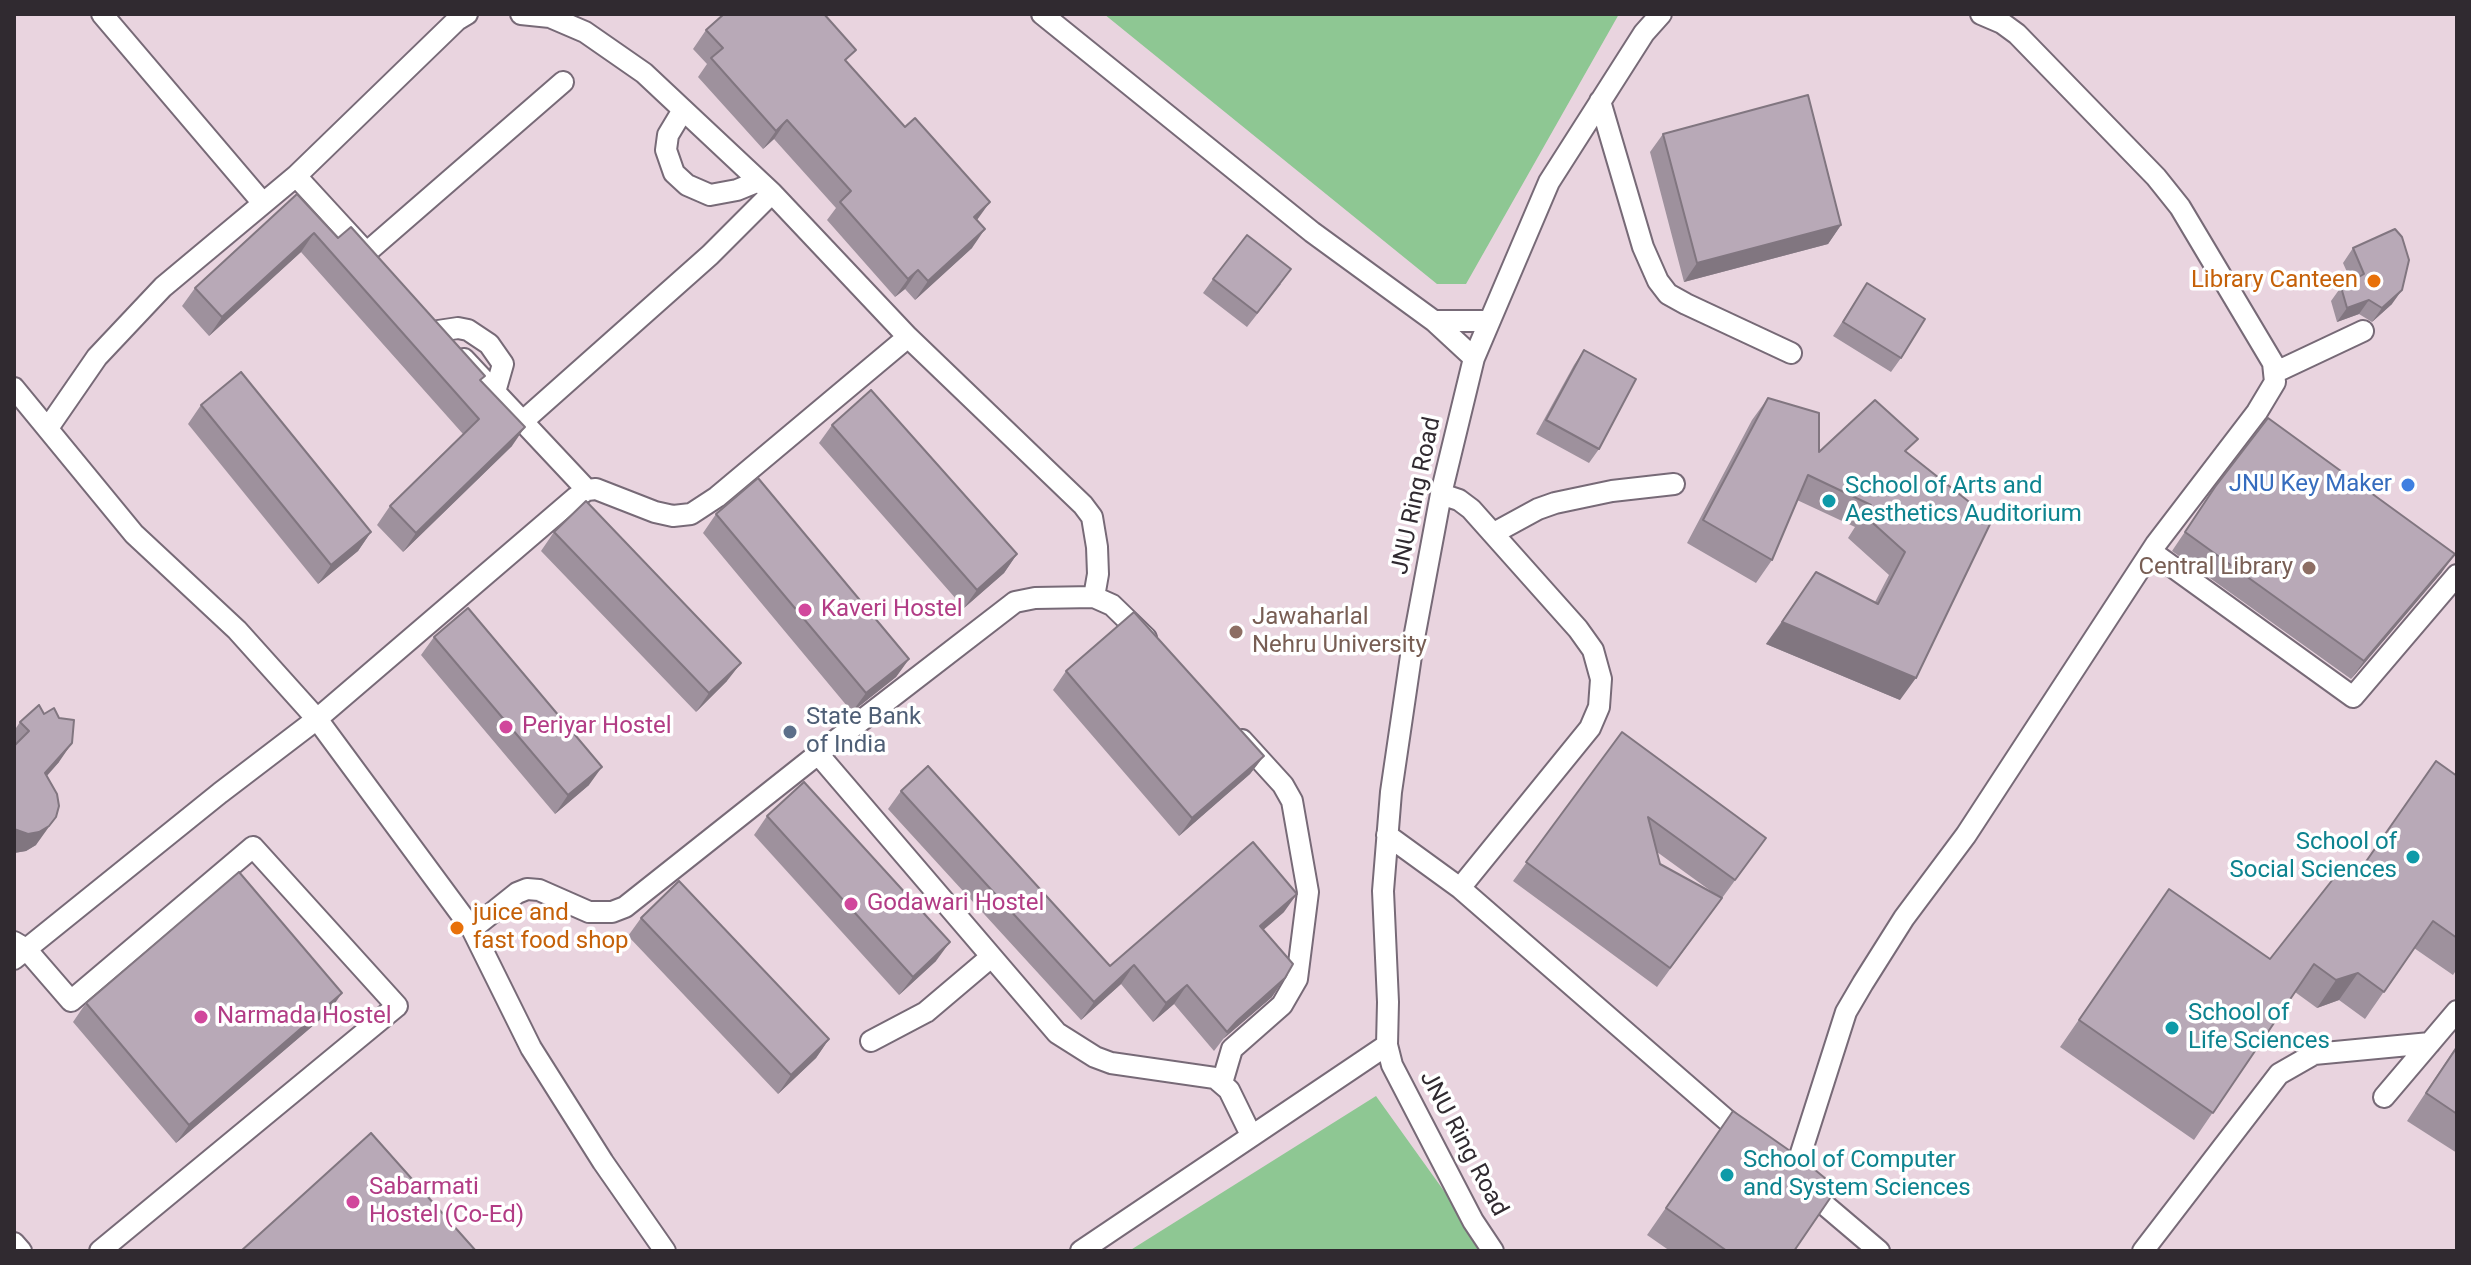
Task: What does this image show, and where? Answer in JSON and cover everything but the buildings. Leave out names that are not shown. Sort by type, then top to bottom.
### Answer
[{"type":"lane","points":[[102,14],[262,202]]},
{"type":"lane","points":[[48,428],[97,357],[163,287],[296,176],[457,20],[467,14]]},
{"type":"lane","points":[[521,14],[544,15],[569,24],[606,45],[644,73],[766,187],[908,337],[1083,505],[1092,517],[1097,547],[1098,574],[1094,597]]},
{"type":"lane","points":[[1042,14],[1312,232],[1434,321],[1474,358]]},
{"type":"lane","name":"JNU Ring Road","points":[[1493,1251],[1473,1221],[1392,1065],[1387,1045],[1383,891],[1387,835],[1412,649],[1441,494],[1474,358],[1488,321],[1549,182],[1644,33],[1661,14]]},
{"type":"lane","points":[[1981,14],[2017,34],[2156,177],[2180,207],[2276,377]]},
{"type":"lane","points":[[296,176],[371,258],[563,82]]},
{"type":"lane","points":[[1600,101],[1643,247],[1658,281],[1668,294],[1686,304],[1791,353]]},
{"type":"lane","points":[[683,110],[668,135],[666,150],[674,173],[687,185],[710,195],[766,187]]},
{"type":"lane","points":[[522,422],[710,255],[766,187]]},
{"type":"lane","points":[[1434,321],[1488,321]]},
{"type":"lane","points":[[495,392],[503,364],[489,344],[468,330],[433,325],[522,422],[587,490]]},
{"type":"lane","points":[[1879,1251],[1787,1173],[1846,1012],[1904,918],[1966,835],[2152,552],[2263,417],[2276,377],[2363,331]]},
{"type":"lane","points":[[100,1251],[397,1006],[253,847],[71,1001],[18,950],[317,719],[587,490],[609,492],[655,512],[673,516],[691,514],[717,497],[908,337]]},
{"type":"lane","points":[[14,388],[134,534],[237,630],[317,719],[472,929],[531,1048],[603,1162],[665,1251]]},
{"type":"lane","points":[[1494,533],[1555,503],[1612,491],[1674,484]]},
{"type":"lane","points":[[1441,494],[1459,500],[1471,509],[1578,629],[1593,650],[1601,679],[1599,707],[1590,728],[1460,888]]},
{"type":"lane","points":[[2152,552],[2353,697],[2457,575]]},
{"type":"lane","points":[[472,929],[517,893],[527,889],[539,890],[589,912],[612,912],[625,907],[1015,602],[1035,598],[1094,597],[1112,605],[1159,652]]},
{"type":"lane","points":[[1222,1083],[1232,1049],[1282,1005],[1297,979],[1308,892],[1292,801],[1283,785],[1232,730]]},
{"type":"lane","points":[[818,754],[1057,1033],[1095,1057],[1111,1063],[1215,1078],[1229,1090],[1251,1135]]},
{"type":"lane","points":[[1387,835],[1460,888],[1758,1147]]},
{"type":"lane","points":[[871,1041],[926,1012],[991,957]]},
{"type":"lane","points":[[2384,1097],[2457,1011]]},
{"type":"lane","points":[[2143,1251],[2279,1074],[2314,1054],[2430,1043]]},
{"type":"lane","points":[[1081,1251],[1387,1045]]},
{"type":"lane","points":[[14,1243],[21,1251]]},
{"type":"shaded area","name":"Jawaharlal Nehru University","points":[[14,14],[2457,14],[2457,1251],[14,1251]]},
{"type":"green space","points":[[1104,14],[1619,14],[1466,284],[1437,284]]},
{"type":"green space","points":[[1376,1096],[1487,1251],[1129,1251]]},
{"type":"place","name":"Library Canteen","points":[[2374,281]]},
{"type":"place","name":"JNU Key Maker","points":[[2408,485]]},
{"type":"place","name":"School of Arts and Aesthetics Auditorium","points":[[1829,501]]},
{"type":"place","name":"Central Library","points":[[2309,568]]},
{"type":"place","name":"Kaveri Hostel","points":[[805,610]]},
{"type":"place","name":"Jawaharlal Nehru University","points":[[1236,632]]},
{"type":"place","name":"Periyar Hostel","points":[[506,727]]},
{"type":"place","name":"State Bank of India","points":[[790,732]]},
{"type":"place","name":"School of Social Sciences","points":[[2413,857]]},
{"type":"place","name":"Godawari Hostel","points":[[851,904]]},
{"type":"place","name":"juice and fast food shop","points":[[457,928]]},
{"type":"place","name":"Narmada Hostel","points":[[201,1017]]},
{"type":"place","name":"School of Life Sciences","points":[[2172,1028]]},
{"type":"place","name":"School of Computer and System Sciences","points":[[1727,1175]]},
{"type":"place","name":"Sabarmati Hostel (Co-Ed)","points":[[353,1202]]}]
